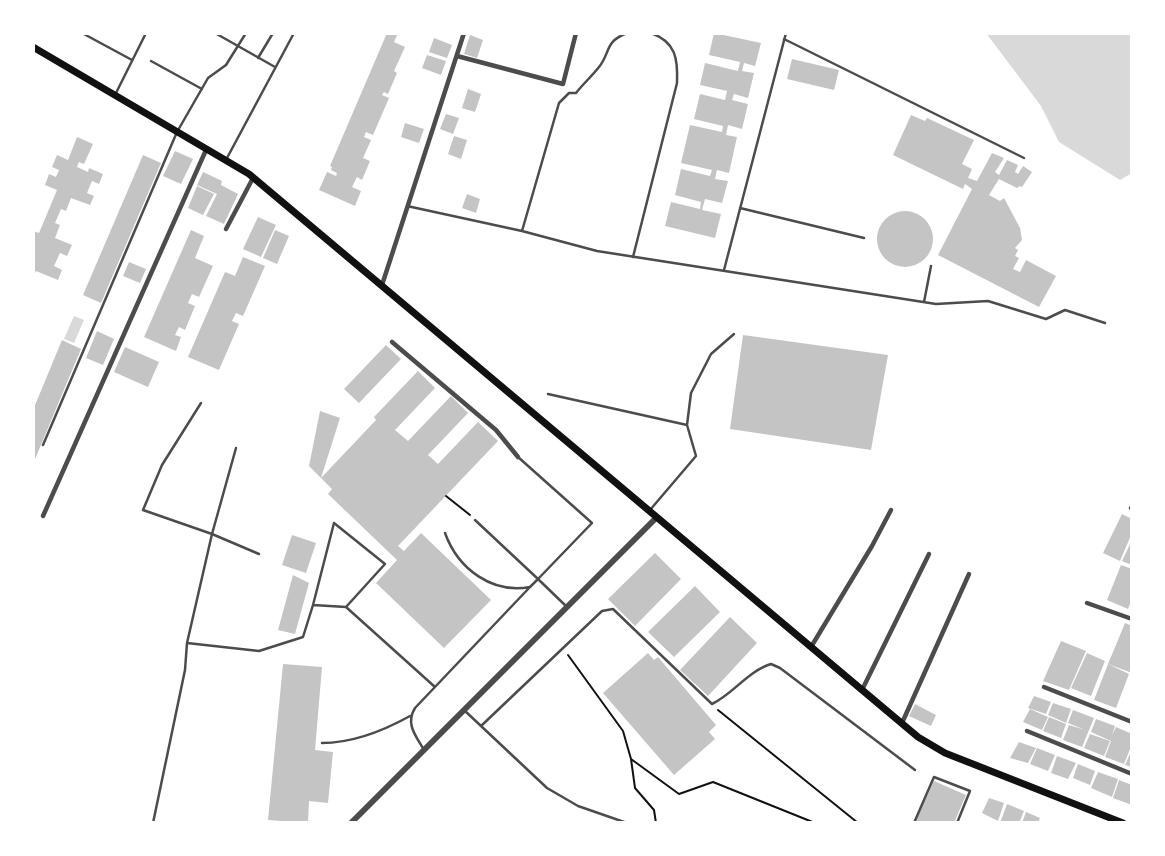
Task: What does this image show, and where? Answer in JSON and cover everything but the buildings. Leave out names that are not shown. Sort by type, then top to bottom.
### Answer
[{"type":"main road","points":[[33,47],[253,178],[918,737],[945,753],[1123,823]]},
{"type":"street","points":[[381,286],[464,33]]},
{"type":"street","points":[[457,56],[563,84],[576,33]]},
{"type":"street","points":[[43,516],[206,149]]},
{"type":"street","points":[[226,229],[253,178]]},
{"type":"street","points":[[392,342],[496,430],[519,457]]},
{"type":"street","points":[[810,647],[891,510]]},
{"type":"street","points":[[351,823],[656,518]]},
{"type":"street","points":[[862,690],[929,554]]},
{"type":"street","points":[[902,724],[969,574]]},
{"type":"street","points":[[1087,603],[1132,620]]},
{"type":"street","points":[[1044,687],[1132,722]]},
{"type":"street","points":[[1027,732],[1132,774]]},
{"type":"lane","points":[[82,33],[132,60]]},
{"type":"lane","points":[[115,96],[146,33]]},
{"type":"lane","points":[[215,33],[224,35],[238,47],[275,67]]},
{"type":"lane","points":[[43,445],[177,132],[208,78],[226,65],[246,33]]},
{"type":"lane","points":[[258,58],[272,33]]},
{"type":"lane","points":[[225,160],[294,33]]},
{"type":"lane","points":[[522,231],[559,103],[569,93],[576,93],[600,66],[607,47],[613,40],[627,33]]},
{"type":"lane","points":[[633,257],[677,83],[676,55],[669,43],[651,33]]},
{"type":"lane","points":[[723,270],[786,33]]},
{"type":"lane","points":[[784,39],[1024,158]]},
{"type":"lane","points":[[151,61],[202,89]]},
{"type":"lane","points":[[407,206],[522,231],[597,251],[924,302],[951,305],[988,302],[1046,319],[1065,310],[1105,323]]},
{"type":"lane","points":[[740,208],[864,238]]},
{"type":"lane","points":[[924,302],[931,266]]},
{"type":"lane","points":[[648,512],[696,456],[687,425],[691,393],[711,354],[734,334]]},
{"type":"lane","points":[[548,394],[687,425]]},
{"type":"lane","points":[[201,403],[162,465],[144,510],[259,554]]},
{"type":"lane","points":[[153,823],[185,670],[187,643],[212,534],[236,449]]},
{"type":"lane","points":[[322,743],[370,734],[410,716],[592,523],[519,457]]},
{"type":"lane","points":[[475,520],[567,607]]},
{"type":"lane","points":[[187,643],[259,651],[303,638],[334,523],[384,564],[346,607]]},
{"type":"lane","points":[[445,533],[463,564],[486,582],[503,588],[530,587]]},
{"type":"lane","points":[[313,605],[346,607],[435,687]]},
{"type":"lane","points":[[481,726],[602,611],[613,610],[712,705],[722,700],[762,666],[771,664],[780,668],[915,770]]},
{"type":"lane","points":[[464,710],[562,799],[627,823]]},
{"type":"lane","points":[[410,716],[410,726],[424,750]]},
{"type":"lane","points":[[914,823],[934,777],[970,791],[957,823]]},
{"type":"path","points":[[446,496],[475,520]]},
{"type":"path","points":[[562,648],[588,679],[623,731],[635,788],[654,810],[656,823]]},
{"type":"path","points":[[712,705],[858,823]]},
{"type":"path","points":[[631,759],[679,794],[713,782],[815,823]]},
{"type":"shaded area","points":[[986,33],[1132,33],[1132,173],[1120,180],[1059,142],[1041,106]]},
{"type":"shaded area","points":[[74,316],[84,320],[74,343],[64,339]]}]
